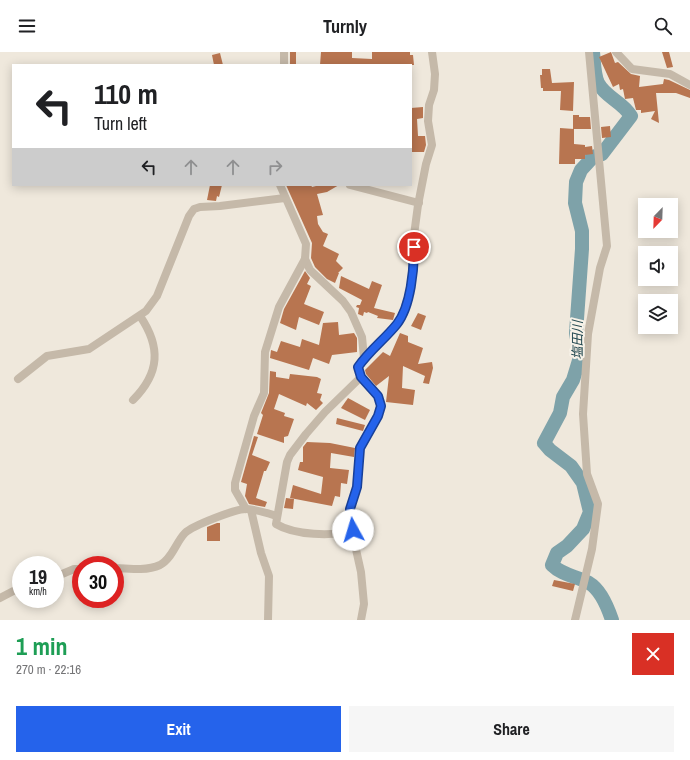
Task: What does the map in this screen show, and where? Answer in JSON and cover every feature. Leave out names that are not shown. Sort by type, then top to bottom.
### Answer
[{"type":"street","points":[[284,52],[284,64]]},
{"type":"street","points":[[361,620],[364,604],[361,572],[350,509],[357,487],[360,448],[378,416],[381,406],[378,396],[361,377],[358,367],[364,358],[398,323],[404,312],[410,290],[414,259],[414,235],[426,164],[432,145],[428,121],[429,105],[434,90],[435,74],[432,52]]},
{"type":"street","points":[[575,620],[592,549],[598,504],[587,474],[583,414],[588,334],[600,268],[607,246],[589,52]]},
{"type":"street","points":[[616,52],[632,69],[670,74],[690,85]]},
{"type":"street","points":[[268,620],[269,576],[249,510],[235,490],[235,483],[254,416],[264,393],[266,352],[279,308],[305,258],[306,244],[280,186]]},
{"type":"street","points":[[354,186],[419,203]]},
{"type":"street","points":[[18,379],[47,356],[89,349],[140,316],[152,304],[157,296],[189,216],[194,209],[200,207],[285,198]]},
{"type":"street","points":[[305,258],[310,270],[343,301],[351,312],[362,336],[364,358]]},
{"type":"street","points":[[133,400],[148,383],[154,363],[151,335],[140,316]]},
{"type":"street","points":[[353,530],[332,534],[306,532],[276,524],[282,500],[287,462],[290,455],[325,412],[361,377]]},
{"type":"street","points":[[124,568],[153,568],[162,564],[186,532],[211,519],[249,510],[260,510],[277,516]]},
{"type":"street","points":[[0,598],[12,592]]},
{"type":"building","points":[[290,52],[296,52],[296,64],[290,64]]},
{"type":"building","points":[[321,52],[352,52],[352,58],[372,59],[372,52],[410,52],[410,55],[413,55],[414,65],[412,64],[320,64]]},
{"type":"building","points":[[611,52],[615,63],[618,62],[631,74],[640,76],[639,87],[663,84],[664,79],[669,80],[690,90],[690,98],[676,93],[656,93],[659,123],[651,119],[655,111],[641,113],[641,110],[636,110],[633,98],[625,99],[623,89],[620,90],[619,84],[613,87],[599,57]]},
{"type":"building","points":[[662,52],[669,52],[673,67],[667,68]]},
{"type":"building","points":[[220,53],[223,64],[214,64],[212,55]]},
{"type":"building","points":[[542,69],[550,69],[552,83],[574,82],[573,111],[560,110],[561,91],[543,91],[543,88],[541,88],[540,75],[542,75]]},
{"type":"building","points":[[423,107],[423,118],[417,119],[418,136],[425,136],[426,145],[424,152],[412,152],[412,108]]},
{"type":"building","points":[[573,115],[579,115],[579,117],[590,117],[591,129],[573,129]]},
{"type":"building","points":[[610,126],[611,137],[602,138],[601,127]]},
{"type":"building","points":[[560,128],[574,129],[574,144],[585,145],[585,147],[592,146],[593,154],[585,155],[585,159],[575,159],[575,164],[559,164]]},
{"type":"building","points":[[210,186],[222,186],[219,197],[217,196],[216,201],[207,200]]},
{"type":"building","points":[[286,186],[337,186],[327,192],[317,194],[323,215],[317,216],[318,224],[323,232],[328,234],[323,246],[339,254],[336,261],[343,268],[338,273],[335,283],[327,279],[315,267],[311,258],[312,243]]},
{"type":"building","points":[[305,271],[310,278],[307,284],[311,286],[304,304],[324,312],[319,325],[299,317],[296,330],[280,323],[284,309]]},
{"type":"building","points":[[341,276],[369,289],[372,281],[382,285],[374,308],[395,313],[393,320],[377,318],[378,316],[368,312],[364,312],[363,316],[358,314],[359,308],[356,307],[357,305],[360,305],[362,300],[339,288]]},
{"type":"building","points":[[418,313],[426,316],[421,330],[411,326]]},
{"type":"building","points":[[338,322],[339,335],[354,333],[357,338],[357,352],[332,355],[329,364],[313,358],[309,370],[270,358],[271,350],[277,352],[281,341],[300,347],[302,339],[319,345],[323,323]]},
{"type":"building","points":[[400,333],[408,336],[408,342],[423,348],[418,364],[432,362],[433,368],[429,384],[423,383],[425,376],[403,366],[402,388],[415,390],[413,405],[386,402],[389,376],[376,386],[366,374],[365,370],[383,352],[390,356]]},
{"type":"building","points":[[270,371],[276,372],[276,377],[289,379],[290,374],[317,377],[321,379],[317,393],[322,394],[320,400],[323,403],[316,410],[307,403],[306,406],[279,394],[274,409],[285,413],[284,416],[294,419],[288,436],[284,437],[284,443],[257,434],[263,415],[261,413],[269,393]]},
{"type":"building","points":[[348,398],[370,410],[365,420],[341,408]]},
{"type":"building","points":[[337,418],[365,425],[363,431],[336,424]]},
{"type":"building","points":[[254,436],[258,437],[252,455],[270,462],[266,471],[264,471],[256,498],[267,502],[265,507],[249,504],[245,496],[247,484],[241,482]]},
{"type":"building","points":[[307,442],[330,443],[355,448],[354,457],[331,453],[330,468],[349,470],[347,484],[341,483],[340,497],[335,496],[332,506],[290,498],[293,485],[321,494],[323,477],[298,470],[300,462],[303,462],[303,447]]},
{"type":"building","points":[[286,498],[294,499],[293,509],[284,508]]},
{"type":"building","points":[[220,523],[220,541],[207,541],[207,527]]},
{"type":"building","points":[[554,580],[575,584],[573,591],[552,586]]},
{"type":"waterway","name":"塩田川","points":[[593,52],[595,72],[598,83],[601,88],[631,116],[602,154],[593,157],[581,170],[576,182],[575,203],[582,231],[576,333],[580,357],[573,380],[563,397],[560,413],[544,443],[550,450],[571,466],[583,483],[590,512],[583,529],[567,546],[557,553],[552,565],[560,571],[593,586],[604,600],[612,620]]},
{"type":"route","points":[[353,530],[350,509],[357,487],[360,448],[378,416],[381,406],[378,396],[361,377],[358,367],[364,358],[398,323],[404,312],[410,290],[414,247]]}]
